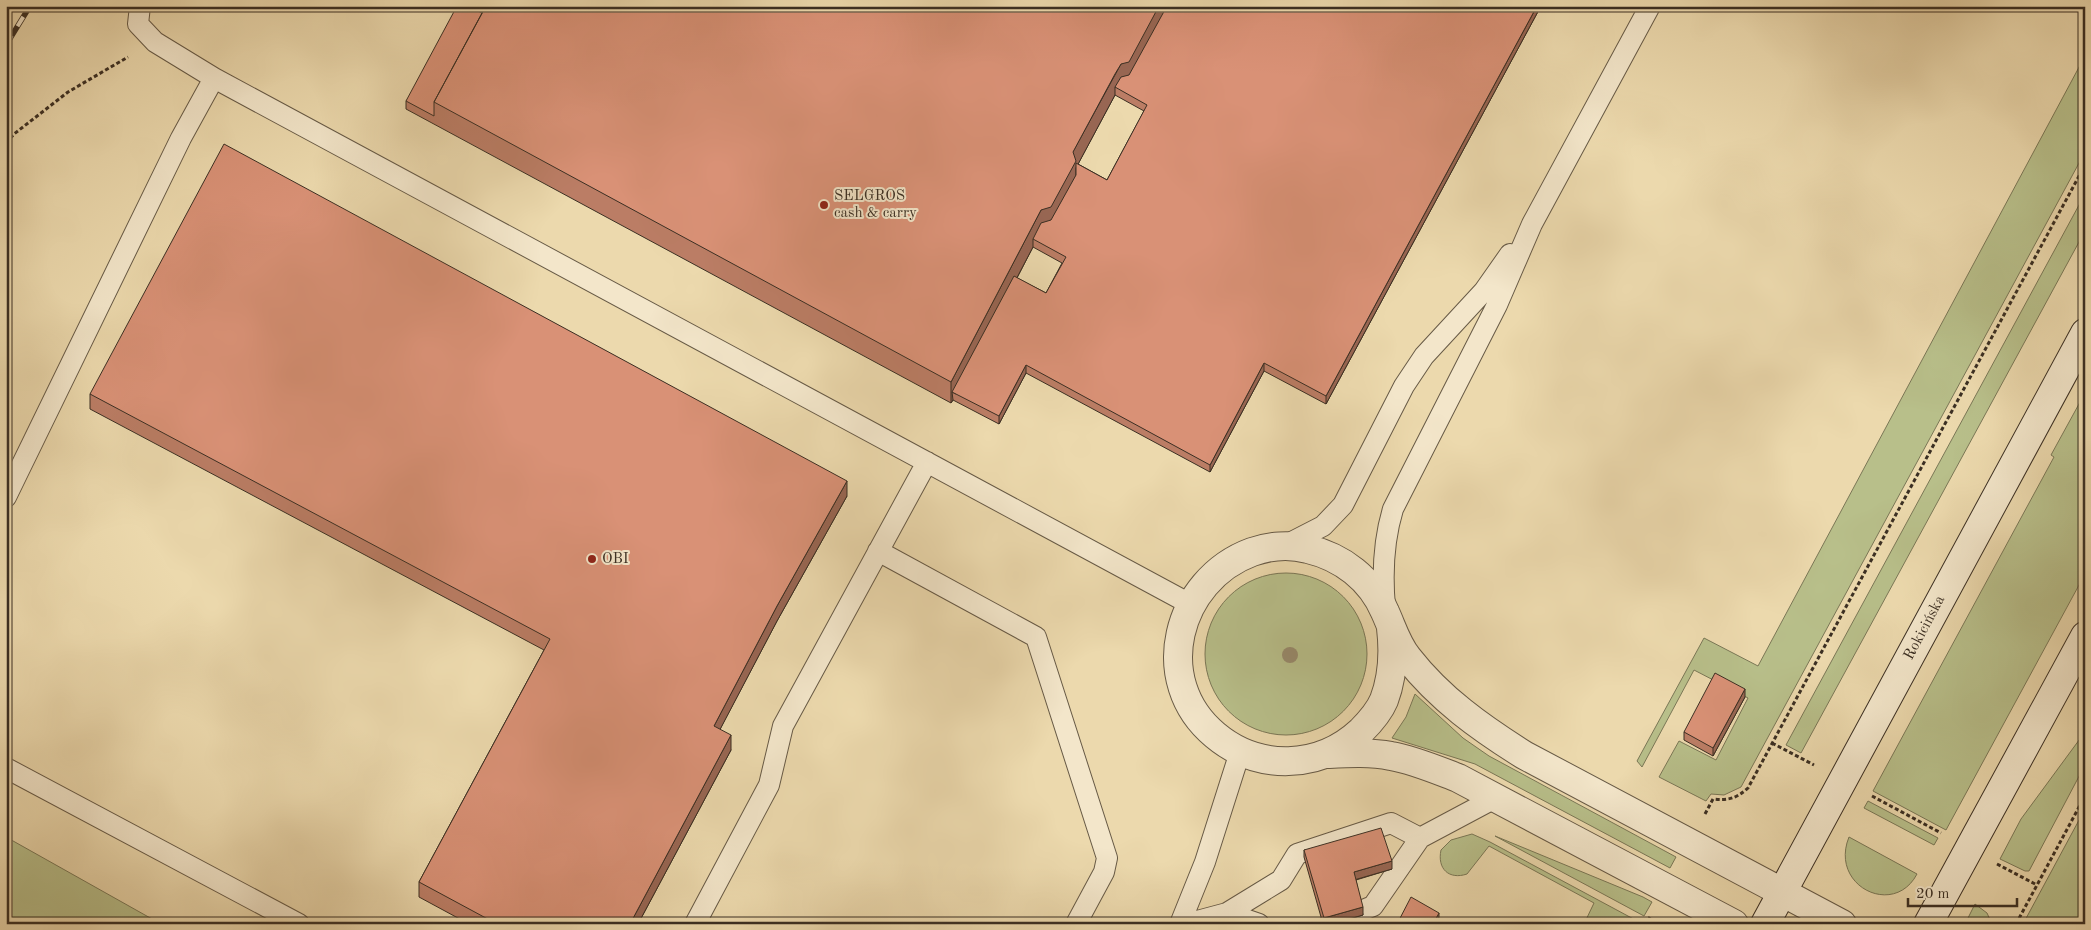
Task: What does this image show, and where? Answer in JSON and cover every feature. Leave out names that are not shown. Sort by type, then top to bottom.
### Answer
[{"type":"street","name":"Rokicińska","points":[[1765,924],[2085,333]]},
{"type":"street","points":[[1734,924],[1497,797],[1458,778],[1425,765],[1392,756],[1366,753],[1328,754],[1293,762],[1257,758],[1240,752],[1210,731],[1195,713],[1185,692],[1179,670],[1179,648],[1182,625],[1190,604],[1204,585],[1226,565],[1261,549],[1284,546],[1305,548],[1325,554],[1345,564],[1362,577],[1375,593],[1406,656],[1424,677],[1456,708],[1487,732],[1524,755],[1842,924]]},
{"type":"street","points":[[1328,754],[1356,736],[1368,724],[1383,702],[1391,679],[1394,653],[1388,620]]},
{"type":"street","points":[[1928,924],[2085,636]]},
{"type":"lane","points":[[140,6],[138,24],[155,42],[214,78],[1190,604]]},
{"type":"lane","points":[[1388,620],[1383,579],[1384,549],[1393,508],[1497,305],[1532,224],[1650,6]]},
{"type":"lane","points":[[6,497],[181,138],[214,78]]},
{"type":"lane","points":[[1284,546],[1323,526],[1343,505],[1404,386],[1424,356],[1484,291],[1532,224]]},
{"type":"lane","points":[[695,924],[769,785],[783,726],[927,462]]},
{"type":"lane","points":[[878,551],[1036,637],[1107,858],[1104,872],[1076,924]]},
{"type":"lane","points":[[1180,924],[1205,862],[1240,752]]},
{"type":"lane","points":[[6,768],[299,924]]},
{"type":"lane","points":[[1328,924],[1373,906],[1420,838],[1497,797]]},
{"type":"lane","points":[[1186,924],[1227,913],[1280,880],[1297,854],[1391,823],[1420,838]]},
{"type":"lane","points":[[1227,913],[1259,924]]},
{"type":"path","points":[[6,143],[14,134],[68,92],[155,42]]},
{"type":"path","points":[[1689,842],[1713,799],[1729,799],[1740,795],[1748,788],[2085,165]]},
{"type":"path","points":[[1772,743],[2037,885]]},
{"type":"path","points":[[2016,924],[2085,796]]},
{"type":"path","points":[[1646,924],[1666,887]]},
{"type":"green space","points":[[2085,56],[2085,152],[1741,787],[1724,795],[1711,794],[1706,801],[1659,777],[1679,741],[1716,760],[1748,698],[1694,670],[1642,767],[1637,761],[1704,638],[1758,666]]},
{"type":"green space","points":[[2085,194],[2085,231],[1801,753],[1786,745]]},
{"type":"green space","points":[[2085,393],[2085,574],[1946,830],[1873,791],[2054,457],[2051,455]]},
{"type":"green space","points":[[1294,573],[1317,579],[1337,591],[1349,603],[1364,630],[1367,654],[1364,678],[1361,685],[1349,705],[1337,717],[1310,732],[1278,735],[1255,729],[1235,717],[1223,705],[1208,678],[1205,646],[1211,623],[1223,603],[1235,591],[1262,576]]},
{"type":"green space","points":[[1415,694],[1463,738],[1489,756],[1676,857],[1670,868],[1475,764],[1392,738],[1406,717]]},
{"type":"green space","points":[[2085,732],[2085,765],[2029,871],[2025,871],[2000,859],[2021,819]]},
{"type":"green space","points":[[1868,801],[1938,838],[1934,845],[1864,808]]},
{"type":"green space","points":[[2085,809],[2085,924],[2023,924]]},
{"type":"green space","points":[[1472,834],[1641,923],[1584,924],[1594,903],[1489,846],[1467,874],[1450,874],[1443,868],[1441,863],[1441,850],[1451,840]]},
{"type":"green space","points":[[1495,836],[1643,897],[1652,902],[1644,916]]},
{"type":"green space","points":[[6,837],[161,924],[6,924]]},
{"type":"green space","points":[[1849,837],[1917,874],[1907,887],[1894,894],[1880,895],[1867,890],[1856,882],[1848,870],[1845,854]]},
{"type":"green space","points":[[1975,904],[1987,913],[1992,924],[1965,924]]},
{"type":"building","points":[[457,6],[474,9],[482,13],[434,102],[434,116],[406,101]]},
{"type":"building","name":"SELGROS cash & carry","points":[[486,6],[1159,6],[1129,62],[1121,64],[1115,74],[1073,152],[1076,161],[1051,207],[1041,210],[951,382],[434,102]]},
{"type":"building","points":[[1167,6],[1537,6],[1326,396],[1264,363],[1210,465],[1026,365],[999,416],[952,392],[1014,276],[1046,293],[1066,257],[1033,239],[1041,223],[1051,220],[1076,175],[1076,163],[1107,180],[1147,105],[1115,87],[1121,77],[1129,75]]},
{"type":"building","name":"OBI","points":[[224,144],[847,481],[777,606],[714,726],[731,735],[630,924],[497,924],[419,882],[550,639],[90,394]]},
{"type":"building","points":[[1715,673],[1745,689],[1713,748],[1684,732]]},
{"type":"building","points":[[1381,828],[1392,861],[1354,872],[1363,907],[1324,918],[1304,850]]},
{"type":"building","points":[[1411,897],[1439,913],[1433,924],[1397,924]]},
{"type":"railway","points":[[6,45],[30,6]]},
{"type":"place","name":"SELGROS cash & carry","points":[[824,205]]},
{"type":"place","name":"OBI","points":[[592,559]]}]
